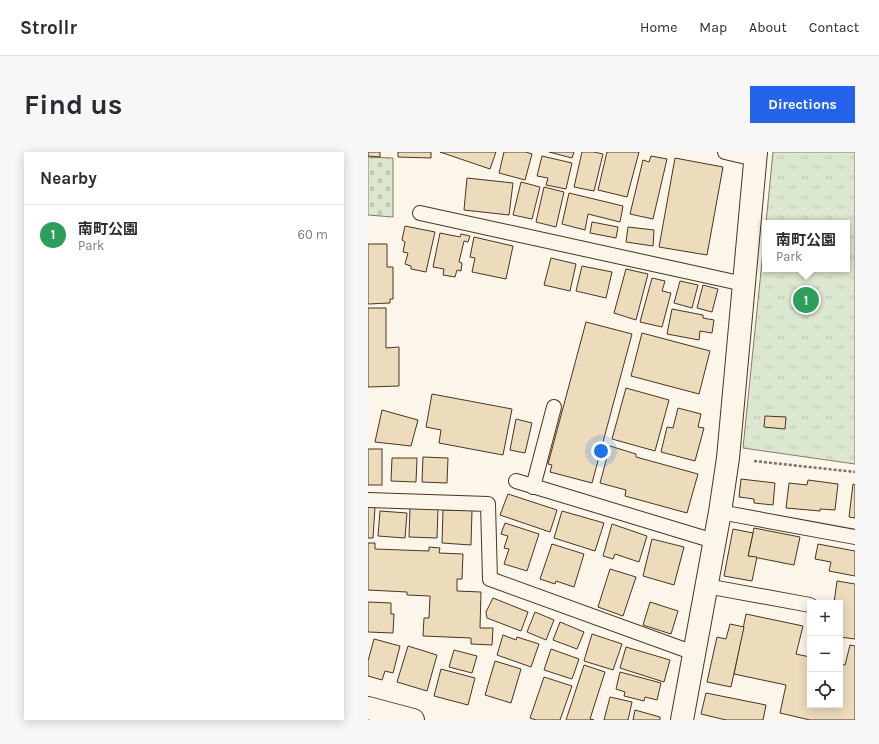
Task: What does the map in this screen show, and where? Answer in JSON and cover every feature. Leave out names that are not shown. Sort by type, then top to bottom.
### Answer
[{"type":"street","points":[[682,720],[720,512],[728,458],[755,156]]},
{"type":"street","points":[[368,708],[413,720]]},
{"type":"lane","points":[[725,152],[755,156]]},
{"type":"lane","points":[[420,213],[744,284]]},
{"type":"lane","points":[[533,487],[554,407]]},
{"type":"lane","points":[[516,481],[714,541]]},
{"type":"lane","points":[[368,500],[488,504],[490,579],[694,653]]},
{"type":"lane","points":[[720,512],[855,537]]},
{"type":"lane","points":[[706,586],[807,604]]},
{"type":"path","points":[[728,458],[855,472]]},
{"type":"green space","points":[[773,152],[855,152],[855,464],[743,448],[762,261],[762,272],[850,272],[850,220],[766,220]]},
{"type":"green space","points":[[368,157],[393,158],[393,217],[368,215]]},
{"type":"building","points":[[368,152],[380,152],[380,157],[368,156]]},
{"type":"building","points":[[398,152],[431,152],[431,158],[398,157]]},
{"type":"building","points":[[440,152],[496,152],[490,169]]},
{"type":"building","points":[[504,152],[526,152],[532,154],[525,180],[499,173]]},
{"type":"building","points":[[549,152],[574,152],[572,158]]},
{"type":"building","points":[[582,152],[603,154],[594,191],[574,187]]},
{"type":"building","points":[[607,152],[639,152],[627,197],[598,190]]},
{"type":"building","points":[[542,156],[572,163],[566,189],[546,185],[548,178],[537,176]]},
{"type":"building","points":[[651,156],[667,159],[653,219],[630,214],[643,160],[649,162]]},
{"type":"building","points":[[675,158],[723,167],[707,255],[659,247]]},
{"type":"building","points":[[467,178],[513,183],[509,215],[464,210]]},
{"type":"building","points":[[521,182],[540,187],[532,219],[513,215]]},
{"type":"building","points":[[544,187],[564,192],[556,227],[536,222]]},
{"type":"building","points":[[569,193],[623,206],[620,222],[588,214],[585,230],[562,224]]},
{"type":"building","points":[[592,222],[618,227],[616,238],[590,233]]},
{"type":"building","points":[[405,226],[435,232],[426,272],[411,269],[411,266],[405,264],[408,253],[403,252],[405,242],[402,240]]},
{"type":"building","points":[[628,227],[654,230],[653,246],[626,242]]},
{"type":"building","points":[[440,233],[460,237],[461,234],[470,236],[468,242],[464,241],[459,262],[462,263],[461,271],[457,270],[455,277],[443,275],[444,269],[433,267]]},
{"type":"building","points":[[474,237],[513,246],[506,279],[472,272],[475,258],[470,257]]},
{"type":"building","points":[[368,244],[387,244],[387,267],[393,267],[393,299],[390,299],[390,303],[368,304]]},
{"type":"building","points":[[551,258],[576,264],[570,291],[544,285]]},
{"type":"building","points":[[582,266],[612,272],[606,298],[576,291]]},
{"type":"building","points":[[626,269],[648,274],[636,320],[614,313]]},
{"type":"building","points":[[652,278],[665,281],[662,291],[671,293],[662,327],[640,322]]},
{"type":"building","points":[[680,281],[698,285],[692,308],[674,303]]},
{"type":"building","points":[[703,285],[718,289],[712,312],[697,308]]},
{"type":"building","points":[[368,308],[386,308],[386,348],[399,347],[399,386],[368,387]]},
{"type":"building","points":[[672,309],[703,315],[703,318],[714,320],[712,333],[700,331],[699,340],[667,334]]},
{"type":"building","points":[[586,322],[632,334],[592,483],[550,472],[552,465],[548,464]]},
{"type":"building","points":[[642,333],[710,351],[699,394],[631,376]]},
{"type":"building","points":[[626,388],[669,400],[655,451],[612,439]]},
{"type":"building","points":[[432,394],[512,409],[503,455],[439,443],[441,430],[426,427]]},
{"type":"building","points":[[678,408],[701,414],[698,427],[704,428],[695,461],[661,452],[667,427],[673,428]]},
{"type":"building","points":[[382,410],[418,420],[411,446],[375,442]]},
{"type":"building","points":[[765,416],[786,417],[785,429],[764,427]]},
{"type":"building","points":[[516,419],[532,423],[525,453],[510,450]]},
{"type":"building","points":[[610,446],[636,454],[636,457],[698,474],[687,513],[625,496],[626,490],[600,483]]},
{"type":"building","points":[[368,449],[382,449],[382,485],[368,485]]},
{"type":"building","points":[[423,457],[448,458],[447,483],[422,482]]},
{"type":"building","points":[[392,458],[417,458],[416,482],[391,481]]},
{"type":"building","points":[[741,479],[775,483],[773,505],[754,503],[754,499],[739,497]]},
{"type":"building","points":[[808,480],[838,484],[835,510],[820,509],[820,511],[786,508],[789,483],[807,485]]},
{"type":"building","points":[[853,484],[855,485],[855,518],[849,517]]},
{"type":"building","points":[[508,494],[557,510],[550,532],[500,515]]},
{"type":"building","points":[[368,507],[375,507],[373,538],[368,538]]},
{"type":"building","points":[[410,508],[438,509],[437,538],[409,537]]},
{"type":"building","points":[[443,510],[472,510],[471,545],[442,543]]},
{"type":"building","points":[[380,511],[407,513],[405,538],[378,536]]},
{"type":"building","points":[[562,511],[604,523],[595,551],[554,538]]},
{"type":"building","points":[[505,523],[539,534],[527,571],[504,564],[509,549],[504,548],[508,536],[501,534]]},
{"type":"building","points":[[612,524],[647,536],[639,562],[615,554],[613,559],[603,556]]},
{"type":"building","points":[[754,528],[800,537],[794,565],[748,556]]},
{"type":"building","points":[[733,529],[753,533],[748,556],[757,557],[752,581],[724,576]]},
{"type":"building","points":[[652,539],[684,547],[674,585],[643,576]]},
{"type":"building","points":[[368,543],[375,543],[375,549],[429,551],[429,547],[440,548],[439,553],[463,554],[462,579],[457,579],[457,591],[481,592],[480,628],[493,628],[492,645],[471,644],[471,638],[423,636],[424,618],[429,618],[430,596],[407,595],[407,592],[368,590]]},
{"type":"building","points":[[552,544],[584,554],[574,587],[556,581],[555,584],[540,579]]},
{"type":"building","points":[[818,544],[855,551],[855,576],[829,571],[831,562],[815,559]]},
{"type":"building","points":[[610,569],[636,577],[623,616],[598,607]]},
{"type":"building","points":[[837,581],[855,584],[855,639],[843,637],[843,600],[834,600]]},
{"type":"building","points":[[493,598],[528,612],[521,631],[487,618],[486,612]]},
{"type":"building","points":[[368,602],[391,603],[391,614],[394,614],[393,633],[368,632]]},
{"type":"building","points":[[650,602],[678,611],[671,634],[643,625]]},
{"type":"building","points":[[535,612],[554,620],[546,640],[527,632]]},
{"type":"building","points":[[746,614],[803,626],[796,654],[807,656],[807,708],[843,708],[843,665],[845,665],[850,645],[855,646],[855,720],[810,720],[780,713],[786,685],[734,674]]},
{"type":"building","points":[[560,622],[584,632],[577,649],[553,640]]},
{"type":"building","points":[[730,624],[744,627],[731,687],[707,682],[717,637],[726,639]]},
{"type":"building","points":[[592,634],[622,644],[613,670],[584,661]]},
{"type":"building","points":[[503,635],[516,640],[517,637],[539,644],[531,667],[497,655]]},
{"type":"building","points":[[374,639],[400,646],[393,673],[385,671],[382,680],[368,676],[368,661]]},
{"type":"building","points":[[408,646],[437,655],[427,691],[397,682]]},
{"type":"building","points":[[626,647],[670,660],[664,682],[620,668]]},
{"type":"building","points":[[551,649],[579,659],[572,679],[544,670]]},
{"type":"building","points":[[454,650],[477,656],[472,673],[449,667]]},
{"type":"building","points":[[495,661],[521,669],[511,703],[485,695]]},
{"type":"building","points":[[584,665],[605,672],[590,719],[594,720],[566,720]]},
{"type":"building","points":[[441,669],[475,678],[468,705],[434,696]]},
{"type":"building","points":[[620,672],[661,683],[657,700],[645,697],[644,701],[624,696],[625,692],[616,689]]},
{"type":"building","points":[[544,677],[572,686],[560,720],[536,720],[530,718]]},
{"type":"building","points":[[706,693],[766,705],[763,720],[726,720],[701,714]]},
{"type":"building","points":[[610,697],[632,702],[628,720],[604,720]]},
{"type":"building","points":[[635,710],[660,717],[660,720],[633,720]]},
{"type":"place","name":"南町公園","points":[[806,300]]}]
